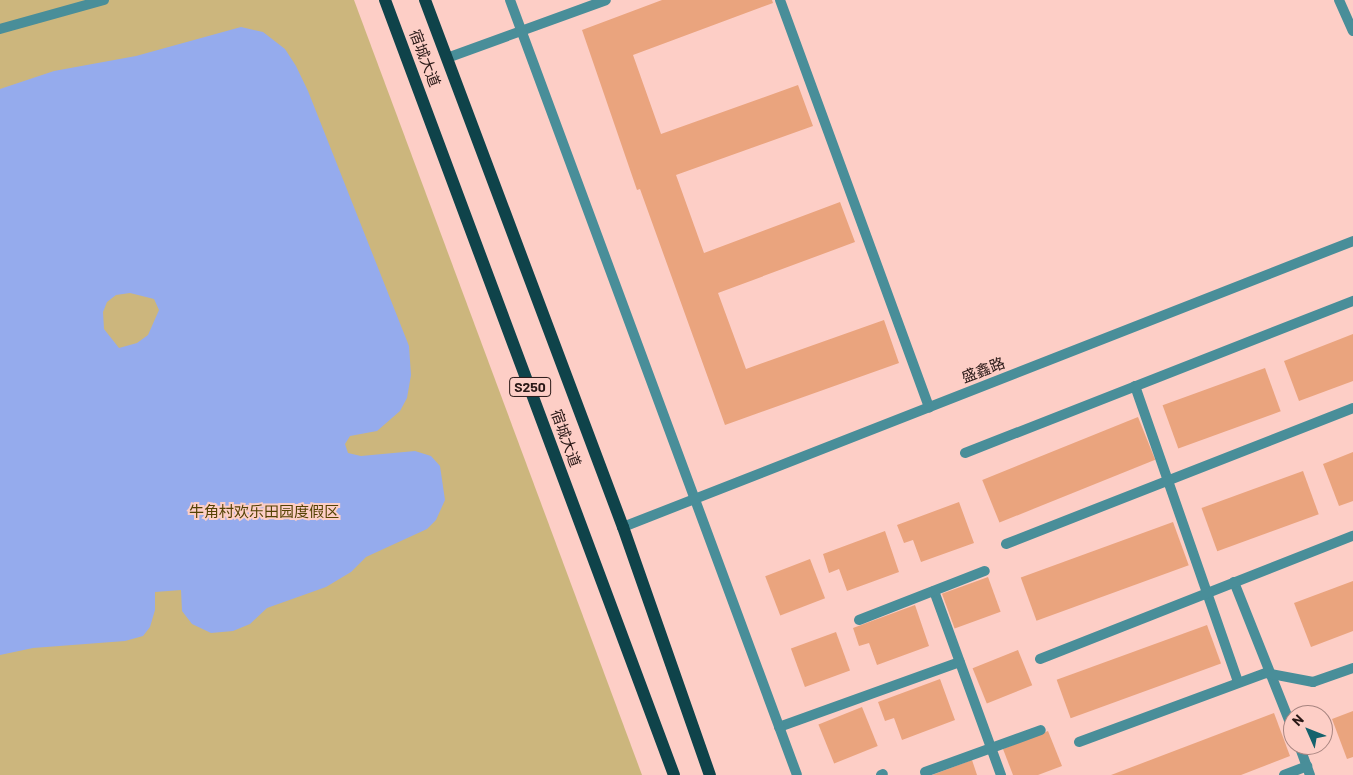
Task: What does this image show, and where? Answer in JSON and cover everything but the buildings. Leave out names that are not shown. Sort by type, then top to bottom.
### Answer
[{"type":"main road","name":"宿城大道","points":[[385,0],[674,775]]},
{"type":"main road","name":"宿城大道","points":[[425,0],[623,527],[710,775]]},
{"type":"street","points":[[0,29],[104,0]]},
{"type":"street","points":[[510,0],[797,775]]},
{"type":"street","points":[[447,58],[606,0]]},
{"type":"street","points":[[780,0],[929,408]]},
{"type":"street","points":[[1340,0],[1353,31]]},
{"type":"street","name":"盛鑫路","points":[[623,527],[1353,241]]},
{"type":"street","points":[[965,453],[1353,301]]},
{"type":"street","points":[[1135,386],[1238,681]]},
{"type":"street","points":[[1006,544],[1353,408]]},
{"type":"street","points":[[1040,659],[1353,536]]},
{"type":"street","points":[[859,620],[985,571]]},
{"type":"street","points":[[1234,582],[1283,705]]},
{"type":"street","points":[[934,591],[1001,775]]},
{"type":"street","points":[[779,727],[960,662]]},
{"type":"street","points":[[1079,742],[1238,681],[1271,674],[1313,682],[1353,668]]},
{"type":"street","points":[[925,772],[1041,730]]},
{"type":"street","points":[[1284,775],[1309,770],[1303,755]]},
{"type":"green space","name":"牛角村欢乐田园度假区","points":[[0,0],[354,0],[642,775],[0,775]]},
{"type":"water","points":[[241,27],[263,32],[285,49],[308,91],[409,346],[411,375],[407,398],[400,411],[377,431],[350,436],[345,444],[348,453],[361,456],[415,451],[431,456],[440,466],[445,500],[436,520],[427,529],[366,557],[351,572],[326,587],[267,608],[250,624],[233,631],[211,633],[192,624],[182,611],[181,590],[155,592],[155,610],[150,627],[143,636],[125,641],[33,648],[0,655],[0,89],[54,71],[136,56]],"holes":[[[130,293],[154,299],[159,310],[148,335],[137,343],[119,348],[104,329],[103,312],[107,302],[116,295]]]}]
